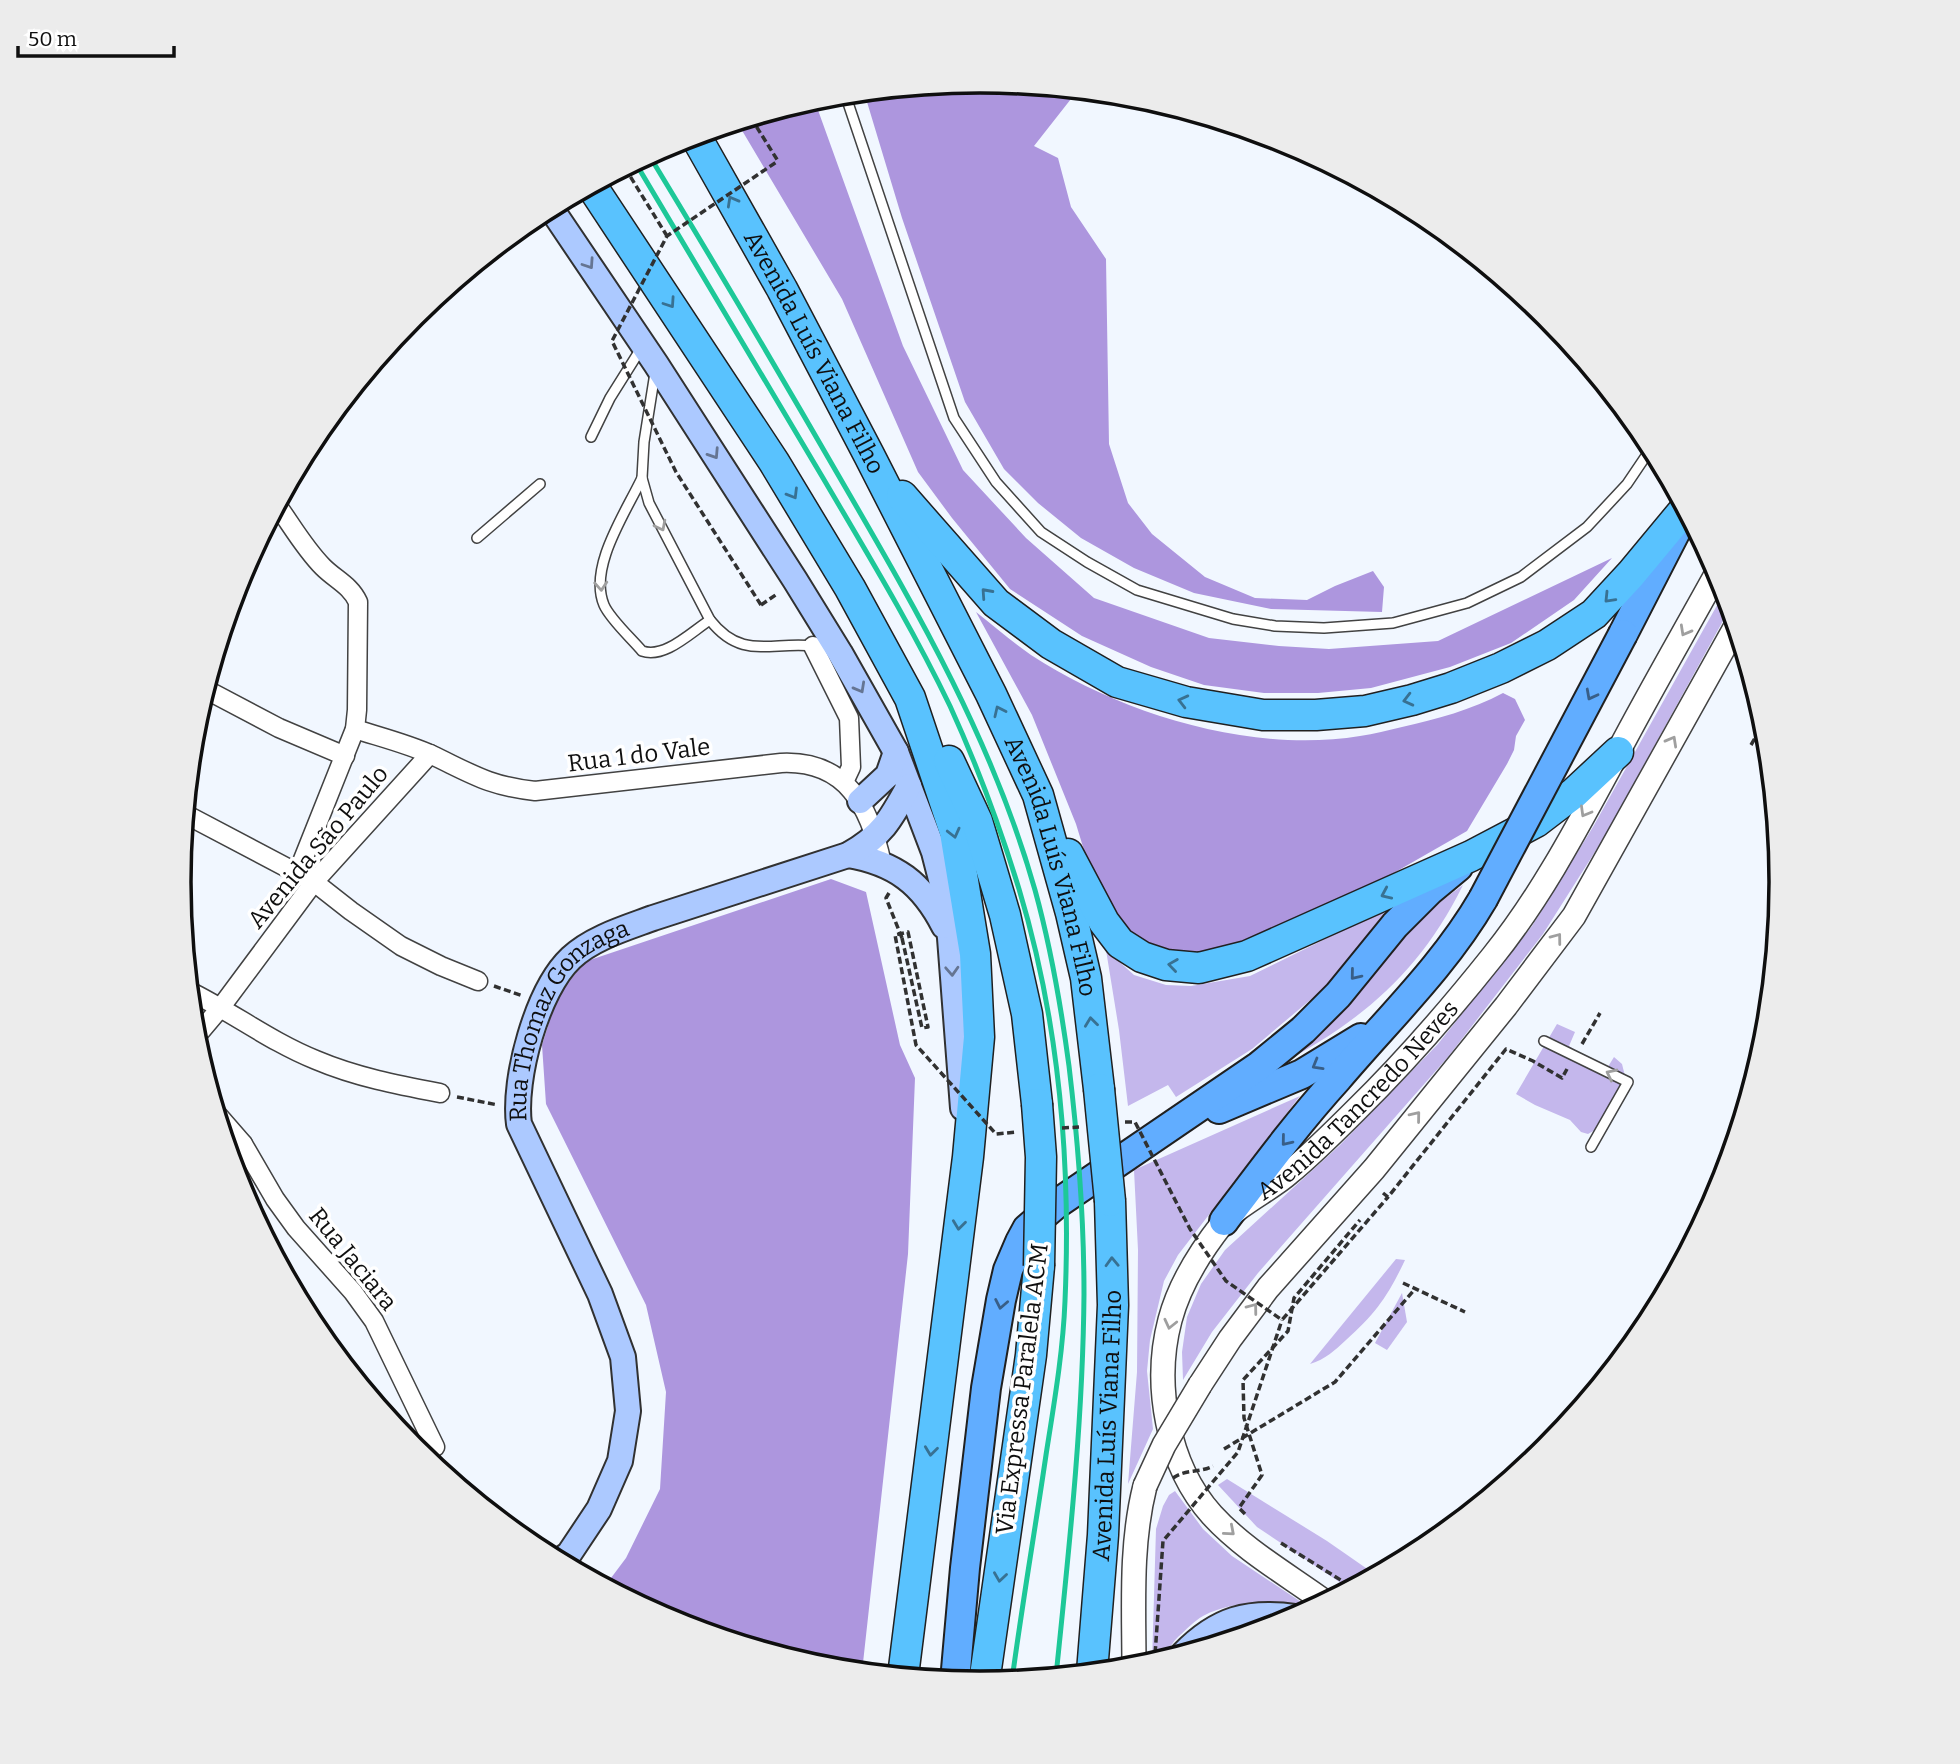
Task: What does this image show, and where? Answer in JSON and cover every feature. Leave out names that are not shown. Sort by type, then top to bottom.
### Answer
[{"type":"highway","name":"Avenida Luís Viana Filho","points":[[700,145],[782,289],[991,694],[1038,795],[1072,913],[1086,978],[1099,1089],[1110,1201],[1113,1305],[1103,1535],[1093,1662]]},
{"type":"highway","points":[[596,192],[774,462],[850,588],[910,698],[955,832],[975,954],[979,1037],[968,1157],[905,1667]]},
{"type":"highway","points":[[869,455],[996,603],[1051,644],[1117,682],[1186,702],[1263,715],[1316,715],[1365,710],[1425,696],[1501,667],[1547,645],[1594,614],[1680,517]]},
{"type":"highway","name":"Via Expressa Paralela ACM","points":[[910,698],[947,759],[977,821],[1005,915],[1027,1014],[1037,1104],[1041,1168],[1039,1266],[1031,1355],[986,1671]]},
{"type":"highway","points":[[1038,795],[1104,922],[1120,943],[1142,957],[1166,965],[1199,968],[1247,956],[1471,856],[1536,822],[1574,793],[1618,752]]},
{"type":"highway","points":[[1103,1535],[1109,1660]]},
{"type":"main road","points":[[557,217],[650,354],[840,653],[896,752],[934,852],[944,891],[968,1157]]},
{"type":"main road","name":"Avenida Tancredo Neves","points":[[1395,1016],[1465,930],[1483,899],[1681,520]]},
{"type":"main road","points":[[852,791],[888,775],[896,752]]},
{"type":"main road","name":"Rua Thomaz Gonzaga","points":[[568,1555],[599,1509],[620,1461],[628,1411],[623,1357],[600,1294],[519,1125],[517,1108],[530,1039],[543,1003],[555,978],[571,957],[589,945],[621,930],[848,855],[876,838],[888,824],[909,786]]},
{"type":"main road","points":[[848,855],[871,859],[892,868],[921,890],[950,938]]},
{"type":"main road","points":[[956,1671],[986,1388],[1008,1270],[1020,1242],[1037,1218],[1259,1066],[1303,1030],[1338,995],[1395,925],[1429,891],[1471,856]]},
{"type":"main road","points":[[1152,1138],[1302,1074],[1395,1016]]},
{"type":"main road","points":[[1224,1221],[1279,1148],[1338,1077],[1395,1016]]},
{"type":"main road","points":[[1196,1641],[1216,1626],[1235,1618],[1269,1616]]},
{"type":"street","points":[[283,513],[310,552],[325,569],[353,591],[358,602],[355,729],[298,872]]},
{"type":"street","name":"Avenida Tancredo Neves","points":[[1316,1596],[1235,1536],[1212,1515],[1193,1489],[1178,1461],[1164,1395],[1164,1370],[1169,1321],[1180,1291],[1224,1221],[1289,1174],[1357,1109],[1426,1036],[1487,964],[1546,881],[1711,584]]},
{"type":"street","points":[[1134,1656],[1135,1542],[1138,1512],[1145,1486],[1164,1445],[1230,1339],[1268,1288],[1374,1169],[1506,1006],[1574,916],[1730,637]]},
{"type":"street","points":[[813,646],[849,718],[852,791],[892,868]]},
{"type":"street","points":[[214,695],[279,728],[345,756]]},
{"type":"street","name":"Rua 1 do Vale","points":[[355,729],[430,754],[487,782],[508,788],[535,790],[799,762],[824,769],[852,791]]},
{"type":"street","name":"Avenida São Paulo","points":[[204,1026],[314,882],[430,754]]},
{"type":"street","points":[[193,818],[298,872],[401,946],[478,981]]},
{"type":"street","points":[[200,996],[221,1006],[271,1038],[314,1059],[379,1081],[440,1093]]},
{"type":"street","name":"Rua Jaciara","points":[[240,1155],[296,1228],[354,1292],[374,1321],[435,1447]]},
{"type":"lane","points":[[849,104],[954,418],[996,482],[1041,532],[1137,590],[1233,619],[1275,626],[1324,628],[1393,624],[1467,603],[1521,577],[1587,527],[1627,484],[1645,458]]},
{"type":"lane","points":[[591,437],[610,398],[650,354]]},
{"type":"lane","points":[[650,354],[642,478],[649,503],[710,620],[720,633],[737,644],[768,648],[813,646],[840,653]]},
{"type":"lane","points":[[642,478],[606,554],[600,592],[605,607],[642,651],[650,654],[661,652],[710,620]]},
{"type":"lane","points":[[477,538],[540,484]]},
{"type":"lane","points":[[1544,1041],[1628,1082],[1591,1147]]},
{"type":"path","points":[[756,126],[778,161],[667,236],[612,341],[676,472],[761,604]]},
{"type":"path","points":[[630,175],[667,236]]},
{"type":"path","points":[[1751,745],[1755,737]]},
{"type":"path","points":[[892,868],[886,898],[902,938]]},
{"type":"path","points":[[478,981],[543,1003]]},
{"type":"path","points":[[1248,1518],[1239,1508],[1262,1475],[1244,1418],[1243,1380],[1288,1331],[1294,1298],[1384,1192],[1388,1197],[1506,1049],[1563,1077]]},
{"type":"path","points":[[440,1093],[517,1108]]},
{"type":"path","points":[[1403,1283],[1465,1312]]},
{"type":"path","points":[[1224,1449],[1335,1382],[1415,1289]]},
{"type":"path","points":[[1155,1651],[1163,1541],[1238,1452],[1282,1320]]},
{"type":"path","points":[[1168,1481],[1180,1473],[1207,1469],[1213,1465]]},
{"type":"path","points":[[1276,1539],[1344,1582]]},
{"type":"shaded area","points":[[980,93],[1032,94],[1071,99],[1034,146],[1058,158],[1071,207],[1106,259],[1109,444],[1128,503],[1152,534],[1205,577],[1255,598],[1307,600],[1373,571],[1384,587],[1382,612],[1271,609],[1194,593],[1134,568],[1081,538],[1038,503],[1004,469],[965,402],[902,218],[867,102],[928,94]]},
{"type":"shaded area","points":[[818,110],[903,346],[963,470],[1026,538],[1094,598],[1209,638],[1329,649],[1438,641],[1612,558],[1574,600],[1511,643],[1450,667],[1371,688],[1318,693],[1264,693],[1204,685],[1151,667],[1082,636],[1010,589],[918,472],[842,299],[742,130]]},
{"type":"shaded area","points":[[1718,604],[1724,619],[1605,836],[1543,934],[1448,1057],[1258,1273],[1212,1332],[1183,1380],[1182,1352],[1187,1317],[1201,1284],[1225,1250],[1339,1146],[1438,1044],[1532,926],[1593,827]]},
{"type":"shaded area","points":[[976,612],[1031,655],[1105,695],[1146,711],[1232,734],[1319,740],[1360,736],[1454,713],[1503,693],[1515,699],[1525,720],[1516,736],[1514,750],[1507,764],[1467,831],[1364,890],[1256,942],[1188,957],[1144,946],[1113,920],[1091,873],[1076,824],[1032,715]]},
{"type":"shaded area","points":[[831,879],[866,892],[900,1045],[915,1078],[908,1254],[863,1662],[826,1656],[726,1629],[678,1611],[610,1579],[626,1558],[660,1489],[666,1392],[646,1305],[546,1104],[542,1045],[557,997],[584,962]]},
{"type":"shaded area","points":[[1463,885],[1428,944],[1386,991],[1337,1030],[1279,1065],[1390,947]]},
{"type":"shaded area","points":[[1388,908],[1328,985],[1252,1049],[1176,1097],[1168,1085],[1128,1106],[1106,950],[1134,975],[1166,985],[1191,986],[1250,976]]},
{"type":"shaded area","points":[[1557,1024],[1575,1032],[1569,1046],[1606,1070],[1614,1057],[1622,1064],[1625,1076],[1595,1130],[1588,1134],[1581,1132],[1570,1120],[1516,1094]]},
{"type":"shaded area","points":[[1300,1096],[1178,1255],[1164,1281],[1150,1340],[1147,1371],[1153,1429],[1128,1484],[1137,1372],[1138,1250],[1134,1170]]},
{"type":"shaded area","points":[[1396,1259],[1405,1260],[1387,1294],[1373,1312],[1334,1351],[1310,1364]]},
{"type":"shaded area","points":[[1402,1293],[1407,1322],[1387,1350],[1375,1343]]},
{"type":"shaded area","points":[[1227,1479],[1368,1570],[1342,1583],[1257,1527],[1218,1485]]},
{"type":"shaded area","points":[[1175,1491],[1203,1529],[1232,1556],[1301,1602],[1293,1606],[1242,1604],[1216,1610],[1193,1623],[1170,1647],[1152,1652],[1156,1529],[1169,1495]]},
{"type":"railway","points":[[654,164],[796,402],[927,632],[976,731],[998,783],[1035,890],[1055,977],[1069,1066],[1080,1179],[1084,1265],[1078,1437],[1057,1667]]},
{"type":"railway","points":[[640,170],[873,562],[950,706],[988,796],[1033,939],[1053,1041],[1064,1145],[1065,1301],[1058,1378],[1013,1670]]}]
